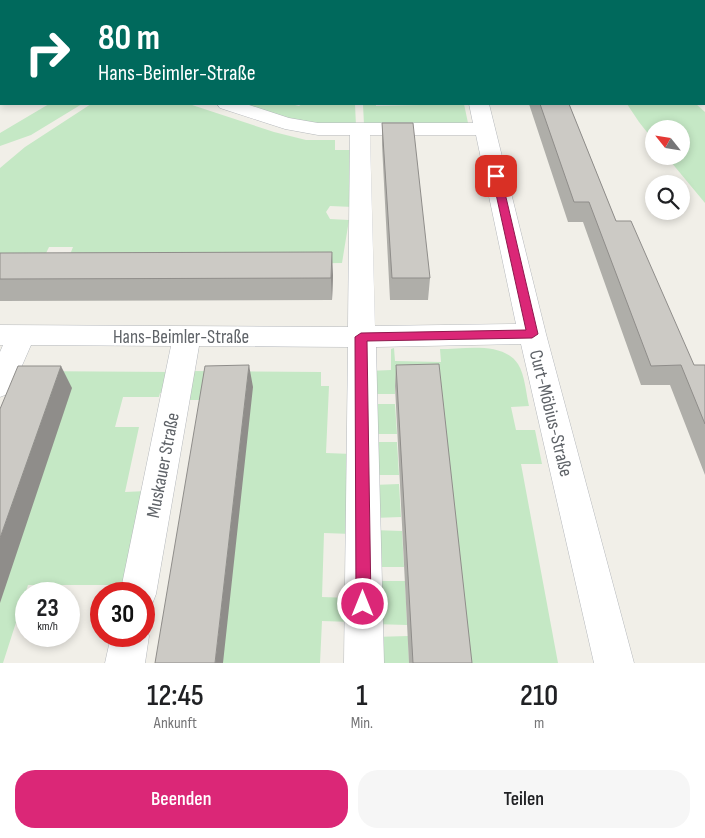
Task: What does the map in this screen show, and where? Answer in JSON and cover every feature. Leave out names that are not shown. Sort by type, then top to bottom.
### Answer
[{"type":"street","points":[[234,105],[301,127],[318,129],[360,130],[482,116]]},
{"type":"street","name":"Curt-Möbius-Straße","points":[[482,116],[532,334],[614,663]]},
{"type":"street","points":[[360,130],[364,663]]},
{"type":"street","name":"Hans-Beimler-Straße","points":[[10,336],[361,337],[532,334]]},
{"type":"street","points":[[0,385],[10,336]]},
{"type":"street","name":"Muskauer Straße","points":[[140,582],[187,336]]},
{"type":"street","points":[[125,663],[128,647]]},
{"type":"green space","points":[[47,105],[80,105],[31,135],[0,146],[0,133]]},
{"type":"green space","points":[[89,105],[192,105],[274,132],[306,140],[335,140],[335,150],[353,150],[353,207],[330,206],[326,212],[330,219],[349,220],[342,263],[65,267],[73,247],[49,247],[40,266],[0,266],[0,168],[25,147]]},
{"type":"green space","points":[[244,105],[355,105],[356,126],[312,123],[272,114]]},
{"type":"green space","points":[[363,105],[464,105],[468,123],[466,125],[364,125]]},
{"type":"green space","points":[[628,105],[697,105],[705,112],[705,203],[690,185],[690,175],[682,175],[673,165],[690,165],[690,120],[645,120],[645,130]]},
{"type":"green space","points":[[394,348],[395,361],[441,362],[440,349],[482,348],[503,352],[518,364],[524,379],[529,406],[511,407],[516,430],[535,430],[542,464],[521,464],[558,663],[465,663],[395,386],[395,394],[368,394],[368,371],[391,370],[391,349]]},
{"type":"green space","points":[[20,371],[174,372],[169,393],[160,393],[159,397],[123,397],[115,427],[139,427],[125,492],[147,491],[128,582],[90,582],[90,585],[80,585],[80,582],[15,582],[15,626],[3,663],[0,663],[0,602]]},
{"type":"green space","points":[[189,371],[321,372],[321,386],[329,386],[326,453],[352,454],[352,534],[324,533],[322,597],[351,598],[352,622],[322,621],[320,663],[223,663],[209,400],[183,400]]},
{"type":"green space","points":[[369,404],[395,404],[397,434],[371,434]]},
{"type":"green space","points":[[370,442],[397,442],[399,475],[371,475]]},
{"type":"green space","points":[[399,484],[401,517],[373,518],[373,485]]},
{"type":"green space","points":[[372,530],[402,531],[404,567],[373,567]]},
{"type":"green space","points":[[373,581],[405,581],[407,625],[374,624]]},
{"type":"green space","points":[[408,636],[409,663],[375,663],[374,637]]},
{"type":"building","points":[[540,105],[569,105],[616,221],[631,221],[694,365],[705,365],[705,424],[681,365],[651,366],[589,202],[574,202]]},
{"type":"building","points":[[382,123],[413,123],[430,278],[392,278]]},
{"type":"building","points":[[332,252],[331,278],[0,279],[0,253]]},
{"type":"building","points":[[439,364],[472,663],[413,663],[396,365]]},
{"type":"building","points":[[249,365],[215,663],[155,663],[205,366]]},
{"type":"building","points":[[18,366],[61,366],[0,538],[0,409]]},
{"type":"route","points":[[363,604],[361,337],[532,334],[496,176]]}]
